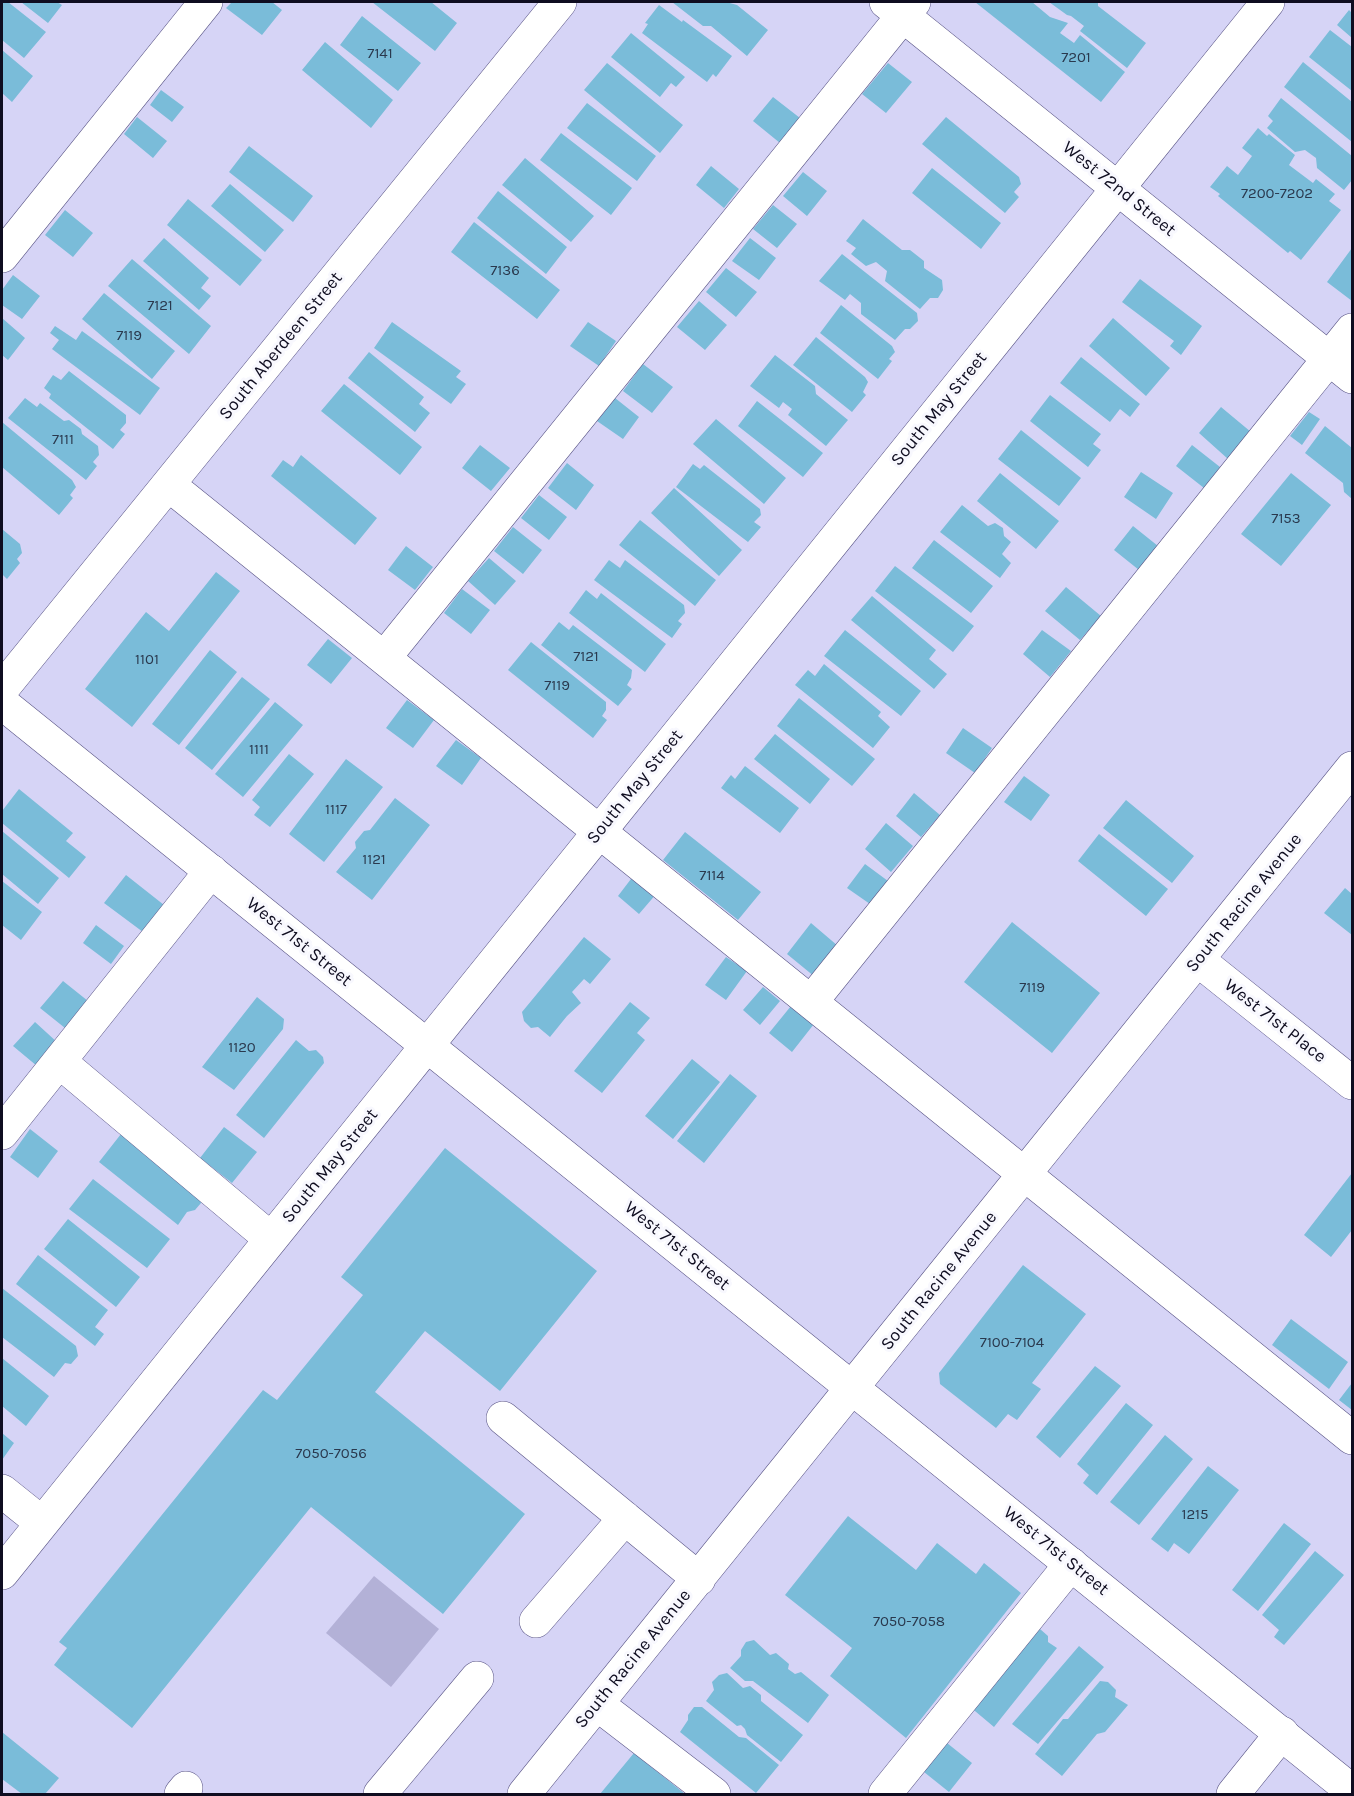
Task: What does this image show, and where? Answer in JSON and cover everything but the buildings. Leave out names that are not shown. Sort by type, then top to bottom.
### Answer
[{"type":"street","points":[[2,256],[206,2]]},
{"type":"street","name":"South Aberdeen Street","points":[[2,689],[560,2]]},
{"type":"street","name":"South May Street","points":[[2,1573],[1268,2]]},
{"type":"street","points":[[384,658],[901,6]]},
{"type":"street","name":"West 72nd Street","points":[[901,6],[1118,188],[1341,368]]},
{"type":"street","points":[[811,1002],[1341,368],[1353,330]]},
{"type":"street","points":[[169,485],[1353,1438]]},
{"type":"street","name":"West 71st Street","points":[[2,703],[1353,1791]]},
{"type":"street","name":"South Racine Avenue","points":[[524,1794],[1353,768]]},
{"type":"street","points":[[2,1133],[211,871]]},
{"type":"street","name":"West 71st Place","points":[[1198,960],[1353,1083]]},
{"type":"street","points":[[60,1062],[271,1239]]},
{"type":"street","points":[[503,1418],[699,1579]]},
{"type":"street","points":[[2,1491],[42,1523]]},
{"type":"street","points":[[536,1621],[625,1518]]},
{"type":"street","points":[[885,1794],[1071,1564]]},
{"type":"street","points":[[380,1794],[477,1678]]},
{"type":"street","points":[[597,1704],[714,1794]]},
{"type":"street","points":[[1233,1794],[1282,1734]]},
{"type":"shaded area","points":[[374,1576],[439,1629],[391,1687],[326,1633]]}]
